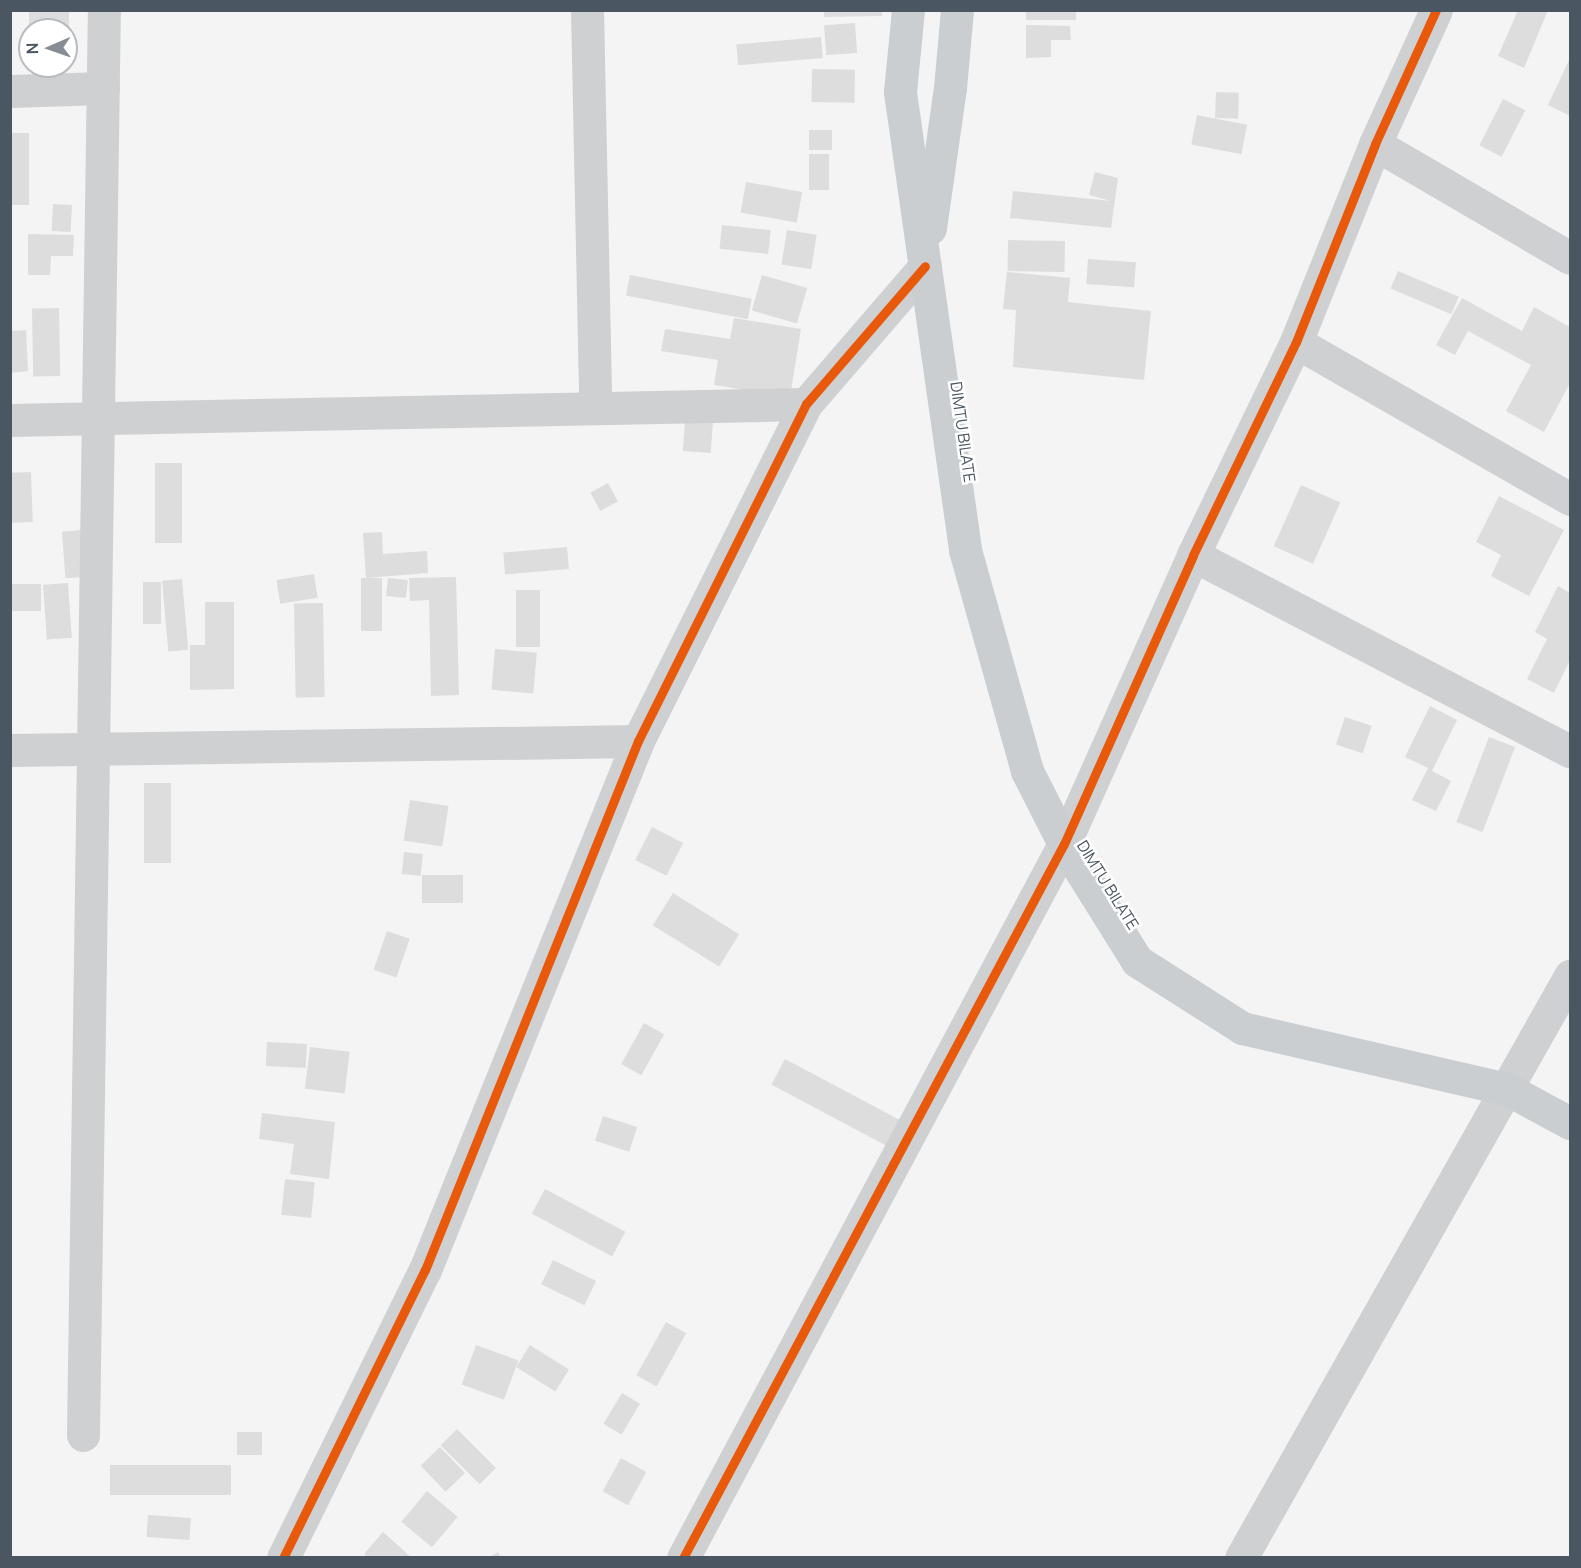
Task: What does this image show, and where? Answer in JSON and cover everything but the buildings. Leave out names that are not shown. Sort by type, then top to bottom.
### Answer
[{"type":"main road","name":"DIMTU BILATE","points":[[908,10],[900,92],[965,550],[1027,771],[1064,844],[1137,961],[1242,1028],[1507,1089],[1570,1123]]},
{"type":"main road","name":"DIMTU BILATE","points":[[924,266],[950,88],[957,10]]},
{"type":"street","points":[[83,1435],[104,10]]},
{"type":"street","points":[[587,10],[595,408]]},
{"type":"street","points":[[683,1557],[1064,844],[1193,555],[1296,342],[1375,144],[1436,10]]},
{"type":"street","points":[[10,91],[103,88]]},
{"type":"street","points":[[1375,144],[1570,258]]},
{"type":"street","points":[[283,1557],[424,1270],[638,741],[806,404],[924,266]]},
{"type":"street","points":[[1296,342],[1570,499]]},
{"type":"street","points":[[10,420],[806,404]]},
{"type":"street","points":[[1193,555],[1570,751]]},
{"type":"street","points":[[10,750],[638,741]]},
{"type":"street","points":[[1241,1557],[1570,976]]},
{"type":"cycle path","points":[[683,1558],[1064,844],[1193,555],[1296,342],[1375,144],[1436,10]]},
{"type":"cycle path","points":[[283,1558],[425,1270],[638,741],[806,404],[925,266]]}]
